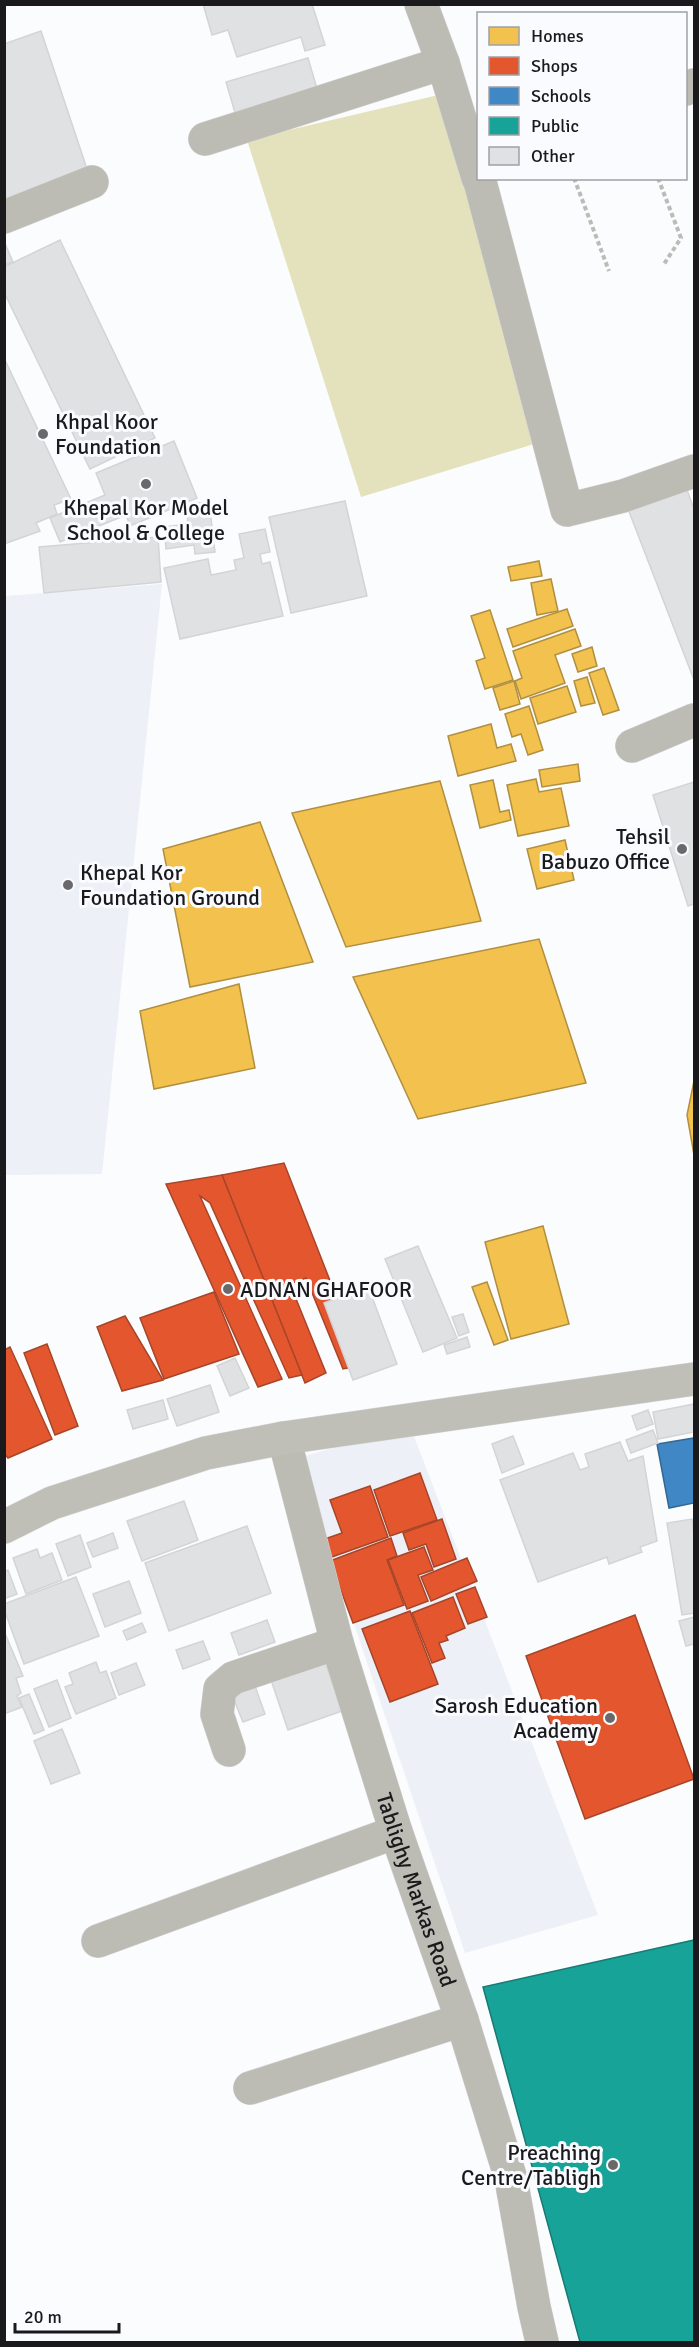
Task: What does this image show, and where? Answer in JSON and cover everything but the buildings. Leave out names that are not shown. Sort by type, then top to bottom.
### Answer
[{"type":"main road","points":[[4,1514],[46,1494],[186,1448],[281,1425],[694,1365]]},
{"type":"main road","points":[[4,1527],[52,1503],[206,1453],[284,1438],[694,1379]]},
{"type":"street","points":[[421,4],[443,63],[477,174]]},
{"type":"street","points":[[205,139],[443,63]]},
{"type":"street","points":[[479,180],[567,510],[623,496],[694,471]]},
{"type":"street","points":[[4,216],[92,182]]},
{"type":"street","points":[[632,746],[694,720]]},
{"type":"street","name":"Tablighy Markas Road","points":[[284,1438],[337,1643],[396,1832],[462,2020],[511,2179],[542,2343]]},
{"type":"street","points":[[229,1750],[217,1714],[220,1689],[232,1678],[337,1643]]},
{"type":"street","points":[[98,1941],[396,1832]]},
{"type":"street","points":[[250,2088],[462,2020]]},
{"type":"path","points":[[575,180],[609,271]]},
{"type":"path","points":[[659,180],[681,238],[664,264]]},
{"type":"shaded area","points":[[451,92],[547,440],[361,497],[247,140]]},
{"type":"shaded area","name":"Khepal Kor Foundation Ground","points":[[162,584],[102,1174],[5,1175],[5,596]]},
{"type":"shaded area","points":[[410,1426],[598,1915],[465,1953],[298,1458]]},
{"type":"place","name":"Khpal Koor Foundation","points":[[43,434]]},
{"type":"place","name":"Khepal Kor Model School & College","points":[[146,484]]},
{"type":"place","name":"Tehsil Babuzo Office","points":[[682,849]]},
{"type":"place","name":"Khepal Kor Foundation Ground","points":[[68,885]]},
{"type":"place","name":"ADNAN GHAFOOR","points":[[228,1289]]},
{"type":"place","name":"Sarosh Education Academy","points":[[610,1718]]},
{"type":"place","name":"Preaching Centre/Tabligh","points":[[613,2165]]}]
